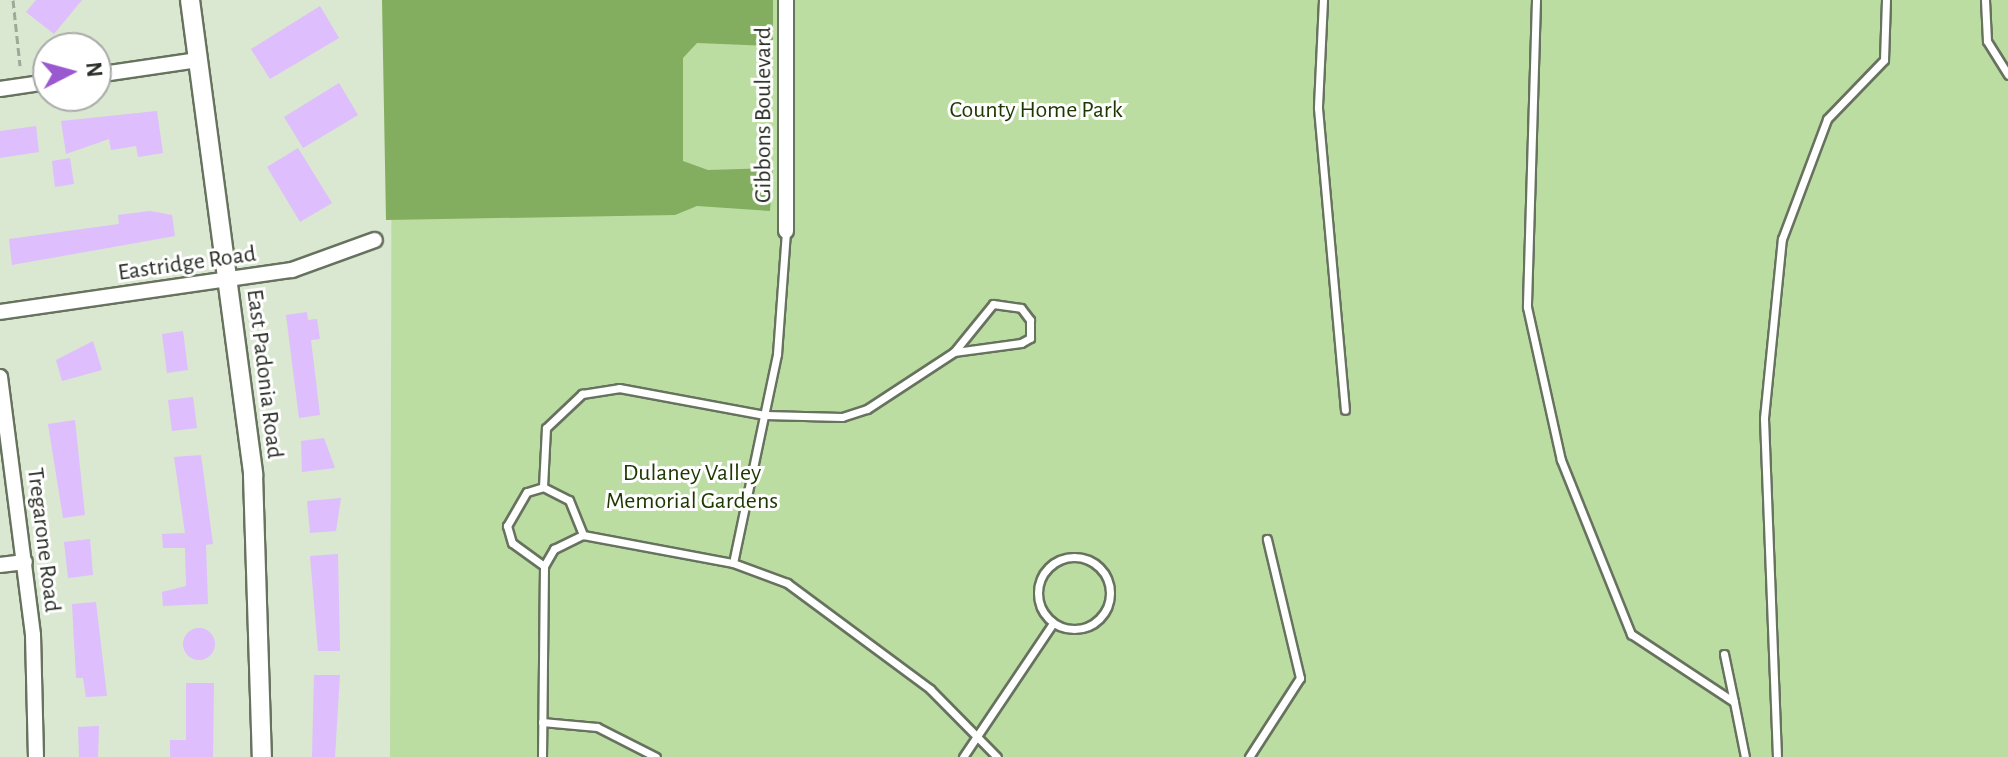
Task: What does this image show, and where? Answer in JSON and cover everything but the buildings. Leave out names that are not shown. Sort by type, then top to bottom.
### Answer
[{"type":"street","name":"East Padonia Road","points":[[190,0],[257,524],[262,757]]},
{"type":"street","name":"Gibbons Boulevard","points":[[786,0],[786,231]]},
{"type":"street","points":[[112,73],[198,60]]},
{"type":"street","points":[[0,89],[32,84]]},
{"type":"street","name":"Eastridge Road","points":[[0,312],[228,281],[322,263],[375,240]]},
{"type":"street","name":"Tregarone Road","points":[[0,377],[25,562],[36,757]]},
{"type":"street","points":[[0,565],[25,562]]},
{"type":"lane","points":[[1323,0],[1318,108],[1345,410]]},
{"type":"lane","points":[[1536,0],[1527,307],[1561,460],[1631,634],[1734,702]]},
{"type":"lane","points":[[1777,757],[1764,418],[1782,239],[1827,119],[1884,60],[1886,0]]},
{"type":"lane","points":[[1985,0],[1987,41],[2008,75]]},
{"type":"lane","points":[[733,563],[765,415],[786,231]]},
{"type":"lane","points":[[543,487],[546,428],[582,394],[619,388],[765,415],[817,421],[867,409],[954,352],[993,304],[1021,308],[1030,320],[1030,338],[1021,343],[954,352]]},
{"type":"lane","points":[[543,487],[569,500],[583,535]]},
{"type":"lane","points":[[543,487],[517,500],[507,526],[512,543],[544,566]]},
{"type":"lane","points":[[542,757],[544,566],[554,549],[583,535],[733,563],[821,605],[977,736],[997,757]]},
{"type":"lane","points":[[1249,757],[1300,678],[1267,539]]},
{"type":"lane","points":[[1069,557],[1092,562],[1106,577],[1106,610],[1079,629],[1053,623],[1039,601],[1044,572],[1069,557]]},
{"type":"lane","points":[[963,757],[1053,623]]},
{"type":"lane","points":[[1724,654],[1745,757]]},
{"type":"lane","points":[[542,722],[597,727],[656,757]]},
{"type":"path","points":[[13,0],[20,66]]},
{"type":"green space","points":[[382,0],[773,0],[773,46],[697,43],[683,58],[683,161],[708,170],[773,168],[770,211],[697,206],[675,215],[386,220]]},
{"type":"green space","points":[[392,0],[2008,0],[2008,757],[390,757]]},
{"type":"park label","name":"County Home Park","points":[[1036,111]]},
{"type":"park label","name":"Dulaney Valley Memorial Gardens","points":[[692,488]]}]
